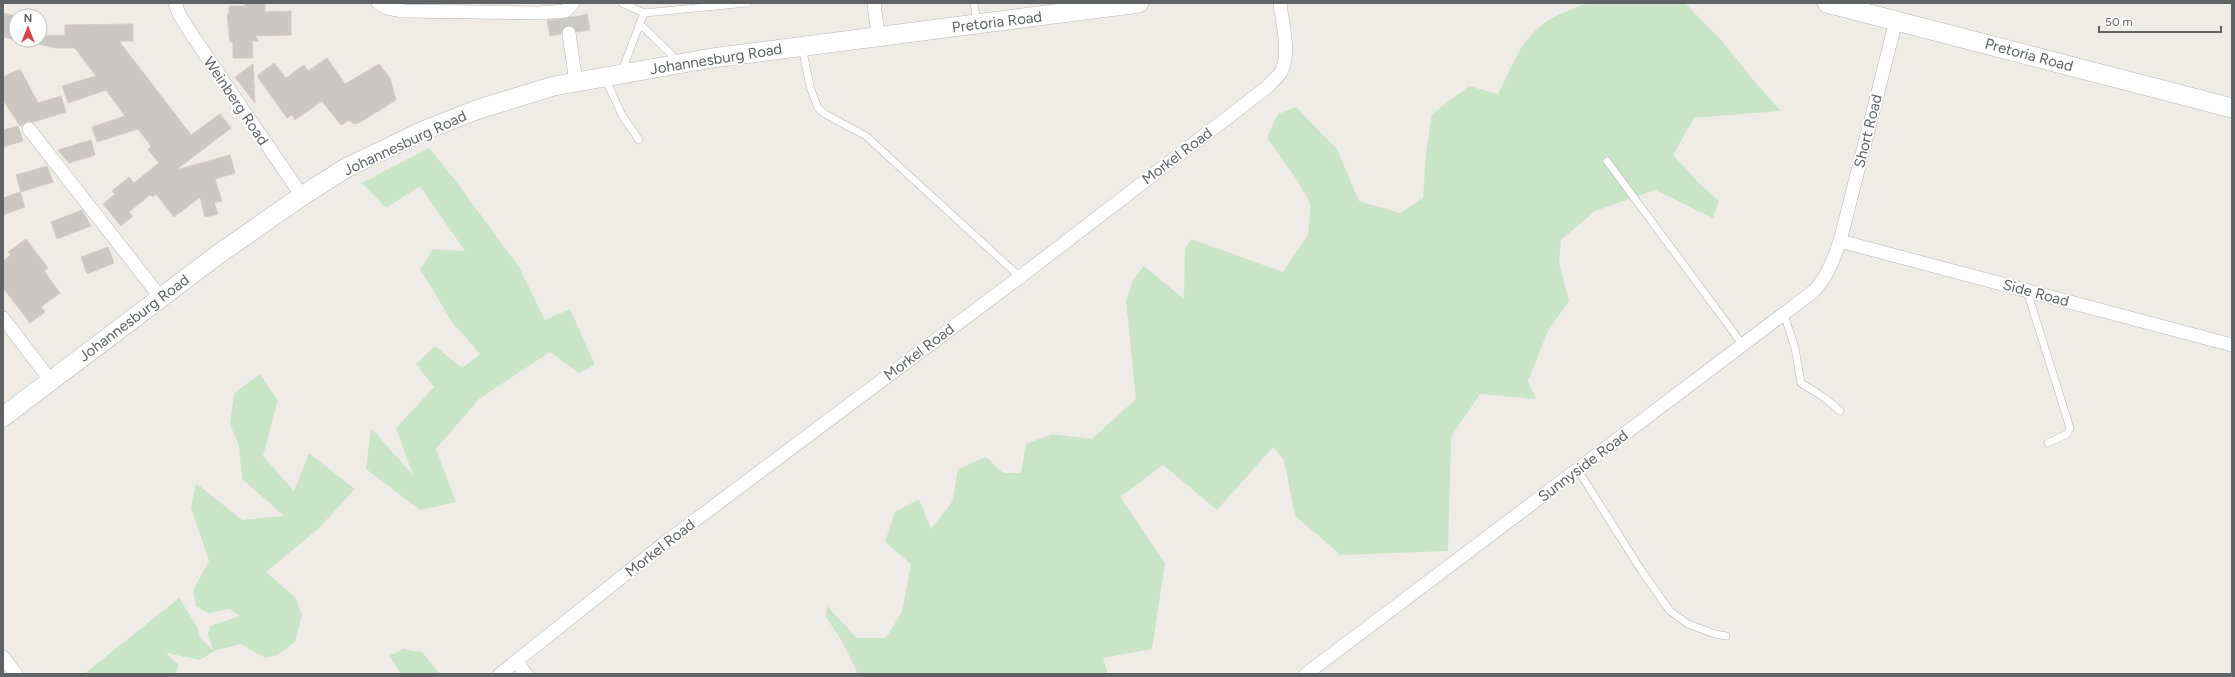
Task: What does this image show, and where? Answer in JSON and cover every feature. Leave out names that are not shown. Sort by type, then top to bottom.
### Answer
[{"type":"main road","name":"Pretoria Road","points":[[878,36],[977,24],[1071,8],[1139,3]]},
{"type":"main road","name":"Pretoria Road","points":[[1827,3],[2232,108]]},
{"type":"main road","name":"Johannesburg Road","points":[[3,417],[161,298],[302,196],[346,168],[423,131],[504,101],[554,86],[681,64],[878,36]]},
{"type":"street","name":"Weinberg Road","points":[[175,3],[179,14],[192,35],[302,196]]},
{"type":"street","points":[[378,3],[387,8],[403,11],[538,13],[569,10]]},
{"type":"street","points":[[874,3],[878,36]]},
{"type":"street","name":"Morkel Road","points":[[500,674],[517,662],[662,545],[1020,277],[1266,88],[1280,72],[1285,56],[1280,3]]},
{"type":"street","name":"Short Road","points":[[1840,241],[1896,21]]},
{"type":"street","points":[[569,33],[576,82]]},
{"type":"street","points":[[29,129],[161,298]]},
{"type":"street","name":"Side Road","points":[[1840,241],[2232,345]]},
{"type":"street","name":"Sunnyside Road","points":[[1306,674],[1814,291],[1826,278],[1840,241]]},
{"type":"street","points":[[3,318],[51,381]]},
{"type":"street","points":[[3,657],[16,674]]},
{"type":"street","points":[[517,662],[526,674]]},
{"type":"lane","points":[[622,3],[644,13],[712,5],[747,3]]},
{"type":"lane","points":[[974,3],[977,24]]},
{"type":"lane","points":[[640,140],[619,110],[612,76],[640,24],[644,13]]},
{"type":"lane","points":[[640,24],[681,64]]},
{"type":"lane","points":[[802,46],[810,87],[818,108],[825,114],[866,136],[1020,277]]},
{"type":"lane","points":[[1607,162],[1743,345]]},
{"type":"lane","points":[[2027,291],[2070,428],[2067,434],[2048,443]]},
{"type":"lane","points":[[1784,314],[1795,348],[1801,383],[1825,398],[1840,412]]},
{"type":"lane","points":[[1578,470],[1641,570],[1670,611],[1688,624],[1715,634],[1726,636]]},
{"type":"green space","points":[[1588,3],[1685,3],[1722,41],[1781,111],[1694,118],[1673,155],[1701,185],[1719,201],[1713,218],[1655,190],[1595,211],[1561,240],[1559,263],[1569,301],[1548,331],[1528,381],[1536,399],[1480,394],[1451,437],[1448,551],[1341,555],[1295,516],[1284,460],[1273,447],[1217,510],[1163,465],[1120,497],[1165,563],[1152,649],[1103,658],[1108,674],[858,674],[842,641],[826,617],[827,606],[857,638],[886,638],[902,612],[911,564],[885,542],[895,512],[919,499],[931,529],[952,502],[958,469],[986,457],[1003,473],[1021,473],[1026,444],[1052,434],[1092,439],[1136,399],[1126,301],[1133,280],[1144,266],[1184,299],[1185,249],[1191,239],[1283,272],[1308,235],[1311,205],[1297,180],[1267,138],[1278,114],[1296,107],[1337,149],[1359,201],[1400,213],[1423,198],[1426,153],[1432,114],[1469,86],[1498,94],[1514,60],[1530,36],[1554,17]]},
{"type":"green space","points":[[429,148],[455,180],[519,267],[545,320],[570,309],[595,365],[579,373],[550,352],[479,399],[436,449],[456,502],[420,510],[366,469],[371,428],[413,475],[396,428],[434,387],[416,364],[435,346],[462,368],[480,354],[452,322],[420,269],[433,249],[465,251],[420,186],[386,208],[362,183]]},
{"type":"green space","points":[[260,374],[278,400],[263,456],[294,491],[309,453],[355,489],[318,529],[266,572],[295,597],[302,615],[295,642],[277,655],[266,658],[240,644],[214,651],[200,660],[166,653],[179,665],[175,674],[84,674],[179,598],[198,628],[200,638],[213,650],[208,634],[210,626],[240,616],[230,609],[208,613],[196,606],[193,590],[209,561],[191,508],[196,483],[242,520],[284,516],[242,479],[239,445],[230,425],[234,393]]},
{"type":"green space","points":[[403,649],[422,652],[440,674],[401,674],[389,656]]},
{"type":"building","points":[[245,3],[265,3],[265,12],[291,11],[291,35],[255,36],[259,41],[252,41],[253,58],[233,58],[233,42],[230,42],[227,14],[229,14],[229,6],[245,6]]},
{"type":"building","points":[[3,13],[8,14],[8,38],[3,37]]},
{"type":"building","points":[[587,14],[590,30],[577,32],[572,26],[568,25],[562,30],[561,34],[550,36],[547,20],[567,19]]},
{"type":"building","points":[[133,24],[133,41],[119,41],[191,135],[220,114],[231,128],[176,170],[230,155],[235,173],[215,179],[222,201],[214,203],[218,214],[205,217],[200,197],[174,217],[156,194],[152,197],[150,195],[129,212],[133,216],[121,226],[103,204],[115,194],[112,191],[129,177],[134,183],[159,163],[148,150],[151,146],[138,129],[97,142],[92,127],[125,116],[106,90],[68,103],[62,86],[96,76],[75,48],[56,48],[48,46],[48,36],[65,35],[65,25]]},
{"type":"building","points":[[327,58],[345,84],[379,64],[390,78],[396,100],[359,123],[354,124],[349,120],[341,125],[322,101],[295,120],[292,115],[287,118],[257,76],[274,63],[286,78],[304,65],[308,71]]},
{"type":"building","points":[[253,64],[255,103],[235,77]]},
{"type":"building","points":[[20,69],[38,103],[61,96],[66,112],[33,122],[28,121],[20,126],[3,100],[3,77]]},
{"type":"building","points":[[18,126],[23,141],[3,147],[3,130]]},
{"type":"building","points":[[91,140],[95,155],[69,163],[58,150]]},
{"type":"building","points":[[47,166],[53,182],[21,192],[16,175]]},
{"type":"building","points":[[20,192],[25,207],[3,215],[3,198]]},
{"type":"building","points":[[82,210],[91,226],[57,239],[51,222]]},
{"type":"building","points":[[26,239],[48,268],[44,271],[60,293],[41,307],[45,312],[30,323],[3,288],[3,261],[11,255],[8,252]]},
{"type":"building","points":[[108,247],[114,263],[87,274],[81,257]]},
{"type":"tunnel","points":[[567,17],[569,33]]}]
